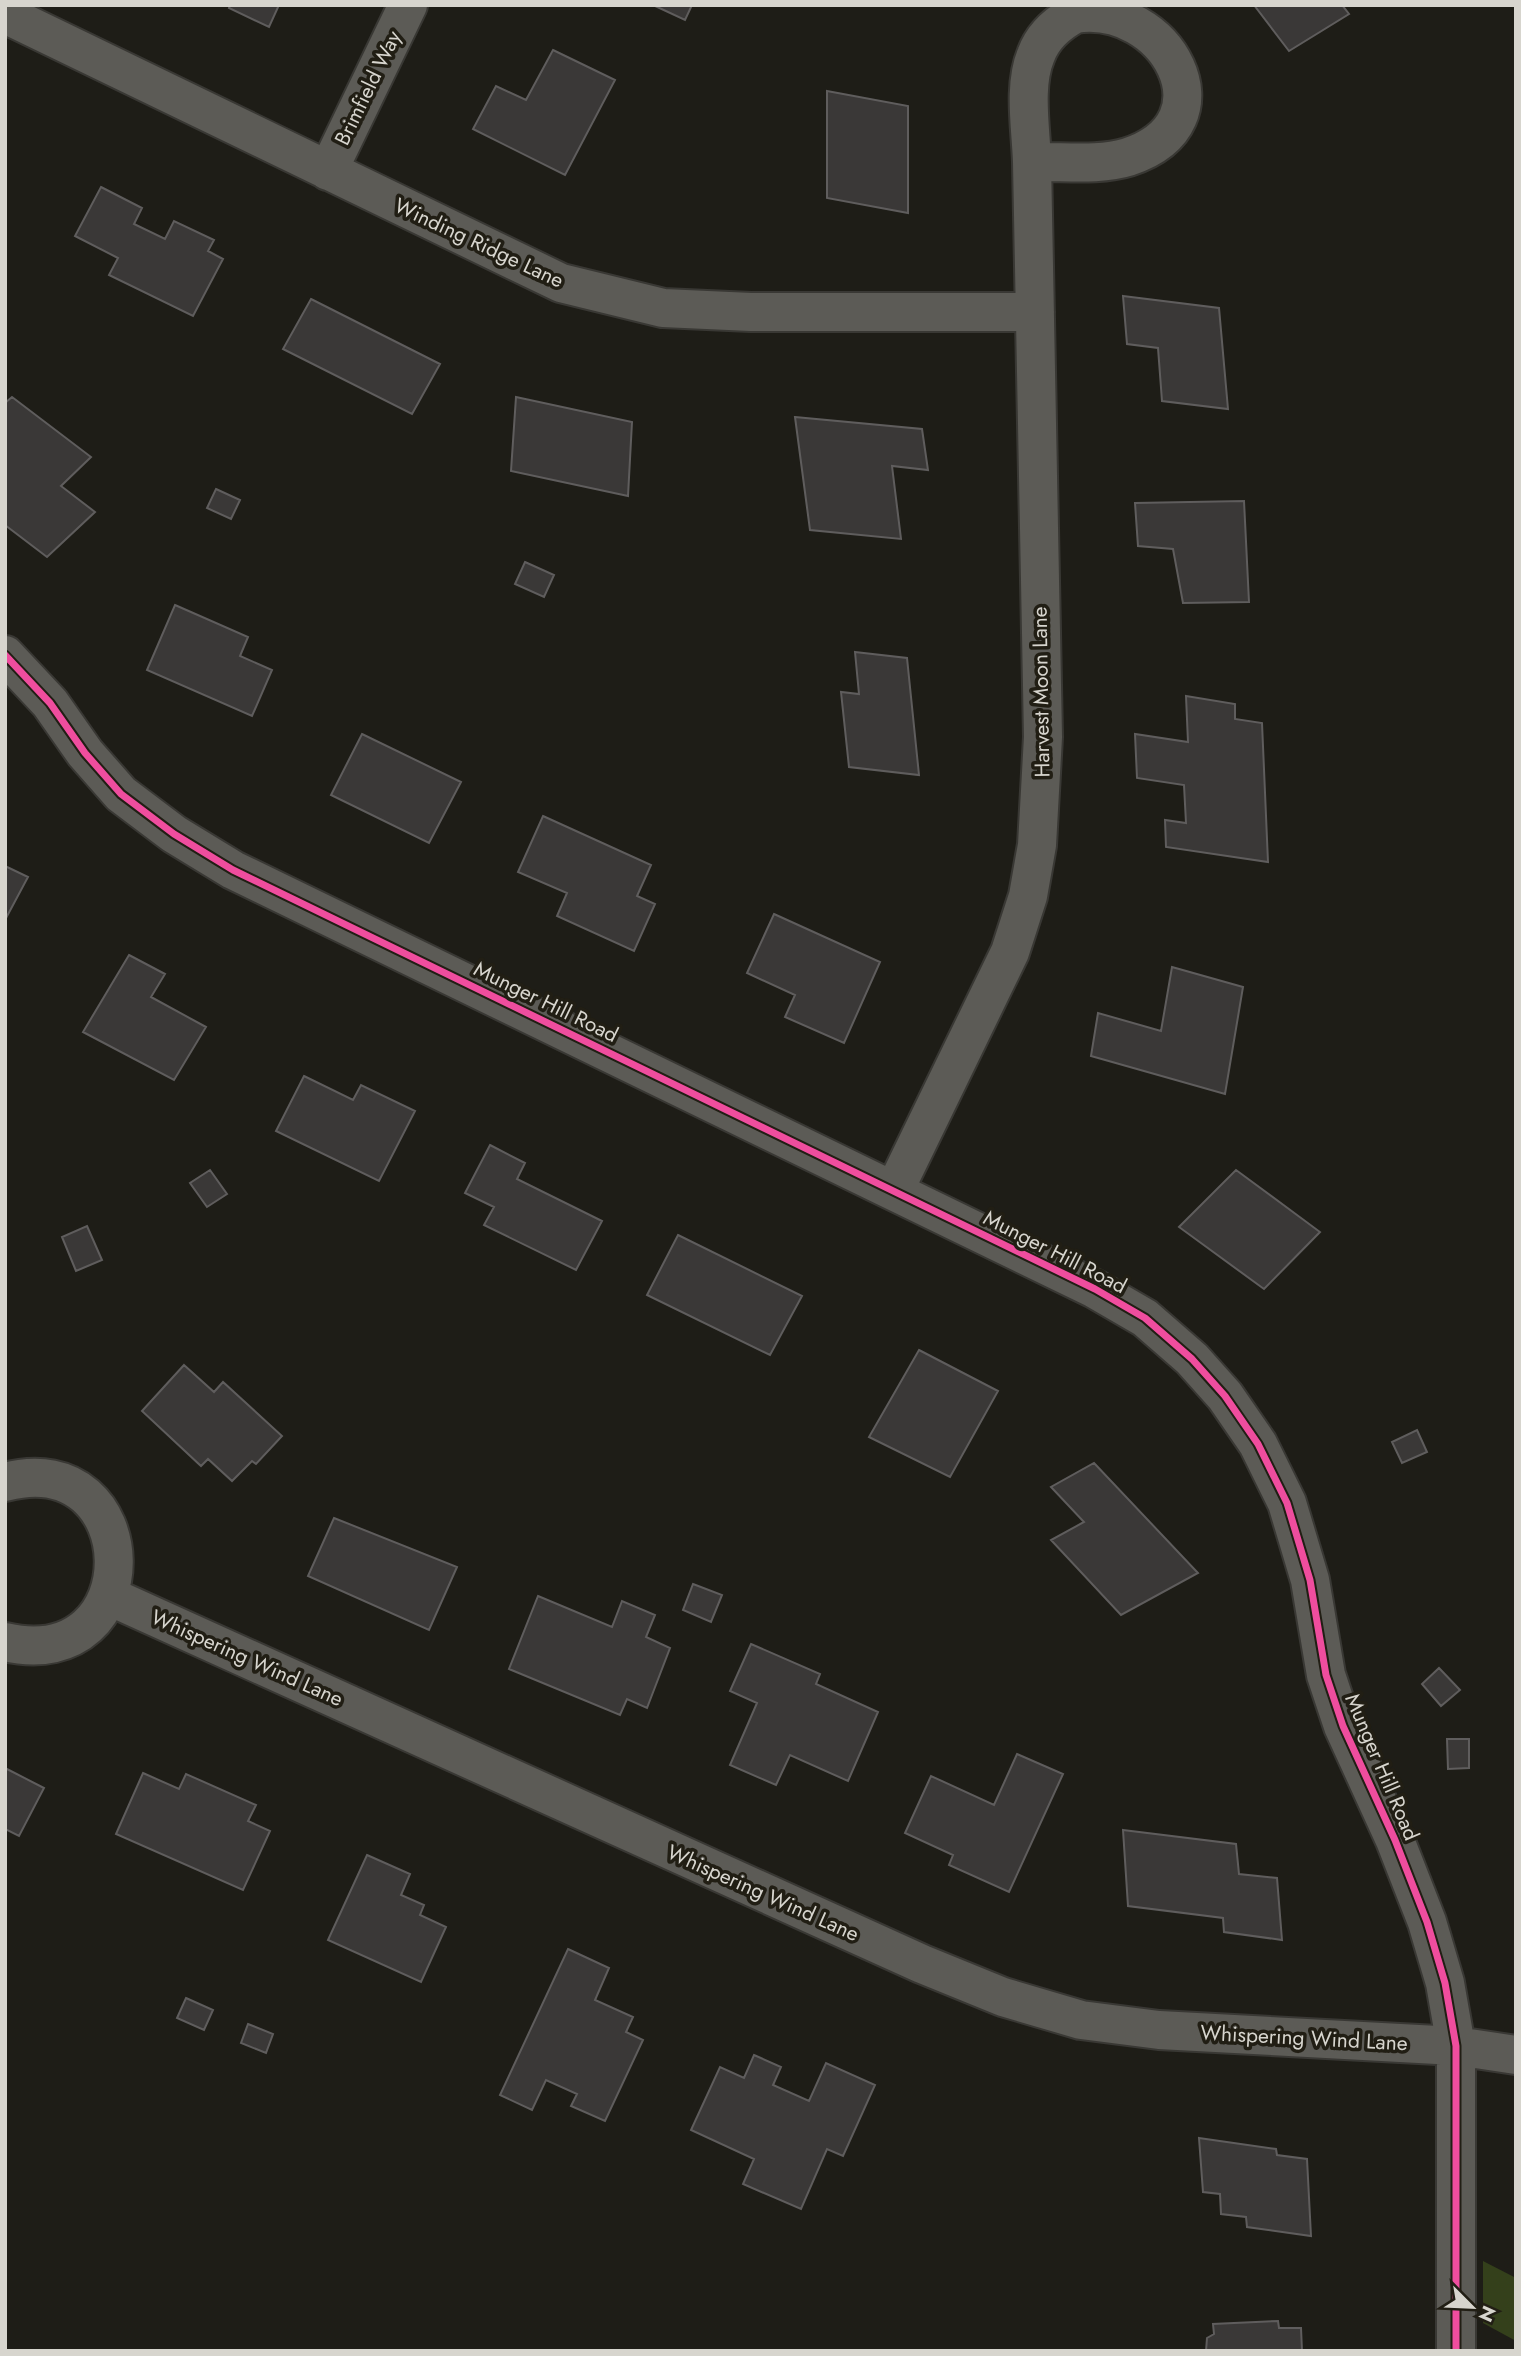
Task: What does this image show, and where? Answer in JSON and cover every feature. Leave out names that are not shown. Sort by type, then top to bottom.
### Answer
[{"type":"street","name":"Brimfield Way","points":[[328,171],[408,5]]},
{"type":"street","name":"Harvest Moon Lane","points":[[894,1191],[1010,952],[1028,896],[1037,845],[1043,737],[1032,162],[1031,73],[1038,49],[1053,29],[1081,11],[1113,7],[1129,10],[1158,26],[1173,46],[1182,69],[1181,102],[1167,132],[1140,152],[1125,158],[1032,162]]},
{"type":"street","name":"Winding Ridge Lane","points":[[5,14],[561,283],[663,308],[751,312],[1035,312]]},
{"type":"street","name":"Munger Hill Road","points":[[5,655],[50,703],[85,753],[121,794],[186,841],[233,870],[1095,1289],[1145,1318],[1192,1359],[1225,1396],[1258,1444],[1287,1503],[1310,1580],[1326,1675],[1343,1726],[1395,1840],[1427,1922],[1445,1983],[1456,2046],[1456,2351]]},
{"type":"street","points":[[5,1482],[41,1478],[74,1489],[89,1499],[104,1520],[114,1544],[116,1562],[109,1595],[88,1625],[57,1642],[22,1646],[5,1642]]},
{"type":"street","name":"Whispering Wind Lane","points":[[109,1595],[922,1965],[1003,1997],[1081,2020],[1160,2030],[1456,2046],[1516,2055]]},
{"type":"green space","points":[[1483,2261],[1516,2278],[1516,2341],[1483,2323]]},
{"type":"building","points":[[230,5],[279,5],[269,27],[229,8]]},
{"type":"building","points":[[653,5],[692,5],[685,20]]},
{"type":"building","points":[[1254,5],[1342,5],[1349,14],[1289,51]]},
{"type":"building","points":[[553,50],[615,80],[565,175],[473,129],[496,86],[526,100]]},
{"type":"building","points":[[827,91],[908,106],[908,213],[827,198]]},
{"type":"building","points":[[101,187],[142,208],[134,224],[165,239],[174,221],[214,240],[208,251],[223,259],[193,316],[109,275],[118,258],[75,236]]},
{"type":"building","points":[[1123,296],[1219,308],[1228,409],[1162,401],[1158,348],[1127,344]]},
{"type":"building","points":[[311,299],[440,364],[412,414],[283,349]]},
{"type":"building","points":[[12,397],[91,457],[61,486],[95,512],[47,557],[5,525],[5,403]]},
{"type":"building","points":[[516,397],[632,422],[628,496],[511,471]]},
{"type":"building","points":[[795,417],[922,429],[928,470],[892,466],[901,539],[810,530]]},
{"type":"building","points":[[216,489],[240,500],[231,519],[207,508]]},
{"type":"building","points":[[1244,501],[1249,602],[1183,603],[1173,549],[1138,546],[1135,503]]},
{"type":"building","points":[[525,562],[554,575],[544,597],[515,584]]},
{"type":"building","points":[[175,605],[248,637],[240,656],[272,670],[252,716],[147,670]]},
{"type":"building","points":[[855,652],[907,658],[919,775],[849,767],[841,692],[859,694]]},
{"type":"building","points":[[1186,696],[1235,704],[1235,719],[1262,723],[1268,862],[1166,847],[1165,820],[1186,823],[1184,785],[1137,778],[1135,734],[1188,742]]},
{"type":"building","points":[[362,734],[461,782],[429,843],[331,795]]},
{"type":"building","points":[[543,816],[651,865],[637,896],[655,904],[634,951],[557,916],[567,893],[518,872]]},
{"type":"building","points":[[5,866],[28,877],[5,920]]},
{"type":"building","points":[[774,914],[880,962],[844,1043],[785,1017],[795,995],[747,973]]},
{"type":"building","points":[[129,955],[165,974],[151,997],[206,1027],[174,1080],[83,1032]]},
{"type":"building","points":[[1172,967],[1243,987],[1225,1094],[1091,1056],[1098,1013],[1161,1031]]},
{"type":"building","points":[[304,1076],[353,1100],[361,1085],[415,1111],[379,1181],[276,1131]]},
{"type":"building","points":[[490,1145],[525,1163],[517,1179],[602,1221],[576,1270],[484,1225],[494,1207],[465,1193]]},
{"type":"building","points":[[210,1170],[227,1194],[207,1207],[190,1183]]},
{"type":"building","points":[[1236,1170],[1320,1232],[1264,1289],[1179,1227]]},
{"type":"building","points":[[87,1226],[102,1260],[76,1271],[62,1237]]},
{"type":"building","points":[[678,1235],[802,1296],[770,1355],[647,1295]]},
{"type":"building","points":[[919,1350],[998,1391],[950,1477],[869,1437]]},
{"type":"building","points":[[184,1365],[214,1392],[223,1382],[282,1436],[256,1464],[252,1461],[232,1481],[208,1459],[201,1466],[142,1411]]},
{"type":"building","points":[[1417,1430],[1427,1452],[1402,1463],[1392,1442]]},
{"type":"building","points":[[1094,1463],[1198,1573],[1121,1615],[1051,1540],[1084,1522],[1051,1487]]},
{"type":"building","points":[[334,1518],[457,1567],[429,1630],[308,1576]]},
{"type":"building","points":[[693,1584],[722,1595],[711,1622],[683,1610]]},
{"type":"building","points":[[538,1596],[612,1627],[622,1601],[655,1615],[646,1637],[670,1648],[647,1708],[627,1699],[620,1715],[509,1669]]},
{"type":"building","points":[[751,1644],[820,1674],[816,1684],[878,1712],[848,1781],[790,1755],[776,1785],[730,1765],[757,1703],[730,1691]]},
{"type":"building","points":[[1439,1668],[1460,1690],[1441,1706],[1422,1684]]},
{"type":"building","points":[[1447,1739],[1469,1739],[1469,1768],[1448,1769]]},
{"type":"building","points":[[1017,1754],[1063,1774],[1009,1892],[949,1865],[953,1855],[905,1833],[931,1776],[994,1805]]},
{"type":"building","points":[[5,1768],[44,1788],[19,1836],[5,1829]]},
{"type":"building","points":[[143,1773],[179,1789],[186,1774],[256,1805],[248,1821],[270,1831],[243,1890],[116,1834]]},
{"type":"building","points":[[1123,1830],[1236,1844],[1239,1874],[1277,1878],[1282,1940],[1224,1932],[1223,1918],[1128,1906]]},
{"type":"building","points":[[367,1855],[410,1874],[401,1895],[424,1905],[420,1915],[446,1927],[421,1982],[328,1940]]},
{"type":"building","points":[[568,1949],[609,1968],[595,2000],[633,2017],[626,2032],[643,2040],[605,2121],[571,2106],[577,2094],[546,2080],[532,2110],[500,2095]]},
{"type":"building","points":[[186,1998],[213,2010],[204,2030],[177,2018]]},
{"type":"building","points":[[248,2024],[273,2034],[266,2053],[241,2043]]},
{"type":"building","points":[[754,2055],[781,2067],[773,2085],[809,2101],[826,2063],[875,2085],[843,2156],[827,2149],[801,2209],[743,2184],[754,2159],[691,2130],[720,2067],[744,2078]]},
{"type":"building","points":[[1199,2138],[1276,2149],[1277,2155],[1307,2159],[1311,2236],[1247,2227],[1246,2217],[1221,2214],[1220,2194],[1203,2192]]},
{"type":"building","points":[[1278,2321],[1279,2328],[1301,2328],[1302,2351],[1206,2351],[1207,2338],[1214,2334],[1213,2324]]},
{"type":"cycle path","points":[[5,655],[50,703],[85,753],[121,794],[174,834],[233,870],[1095,1289],[1145,1318],[1192,1359],[1225,1396],[1258,1444],[1287,1503],[1310,1580],[1326,1675],[1343,1726],[1395,1840],[1427,1922],[1445,1983],[1456,2046],[1456,2351]]}]
